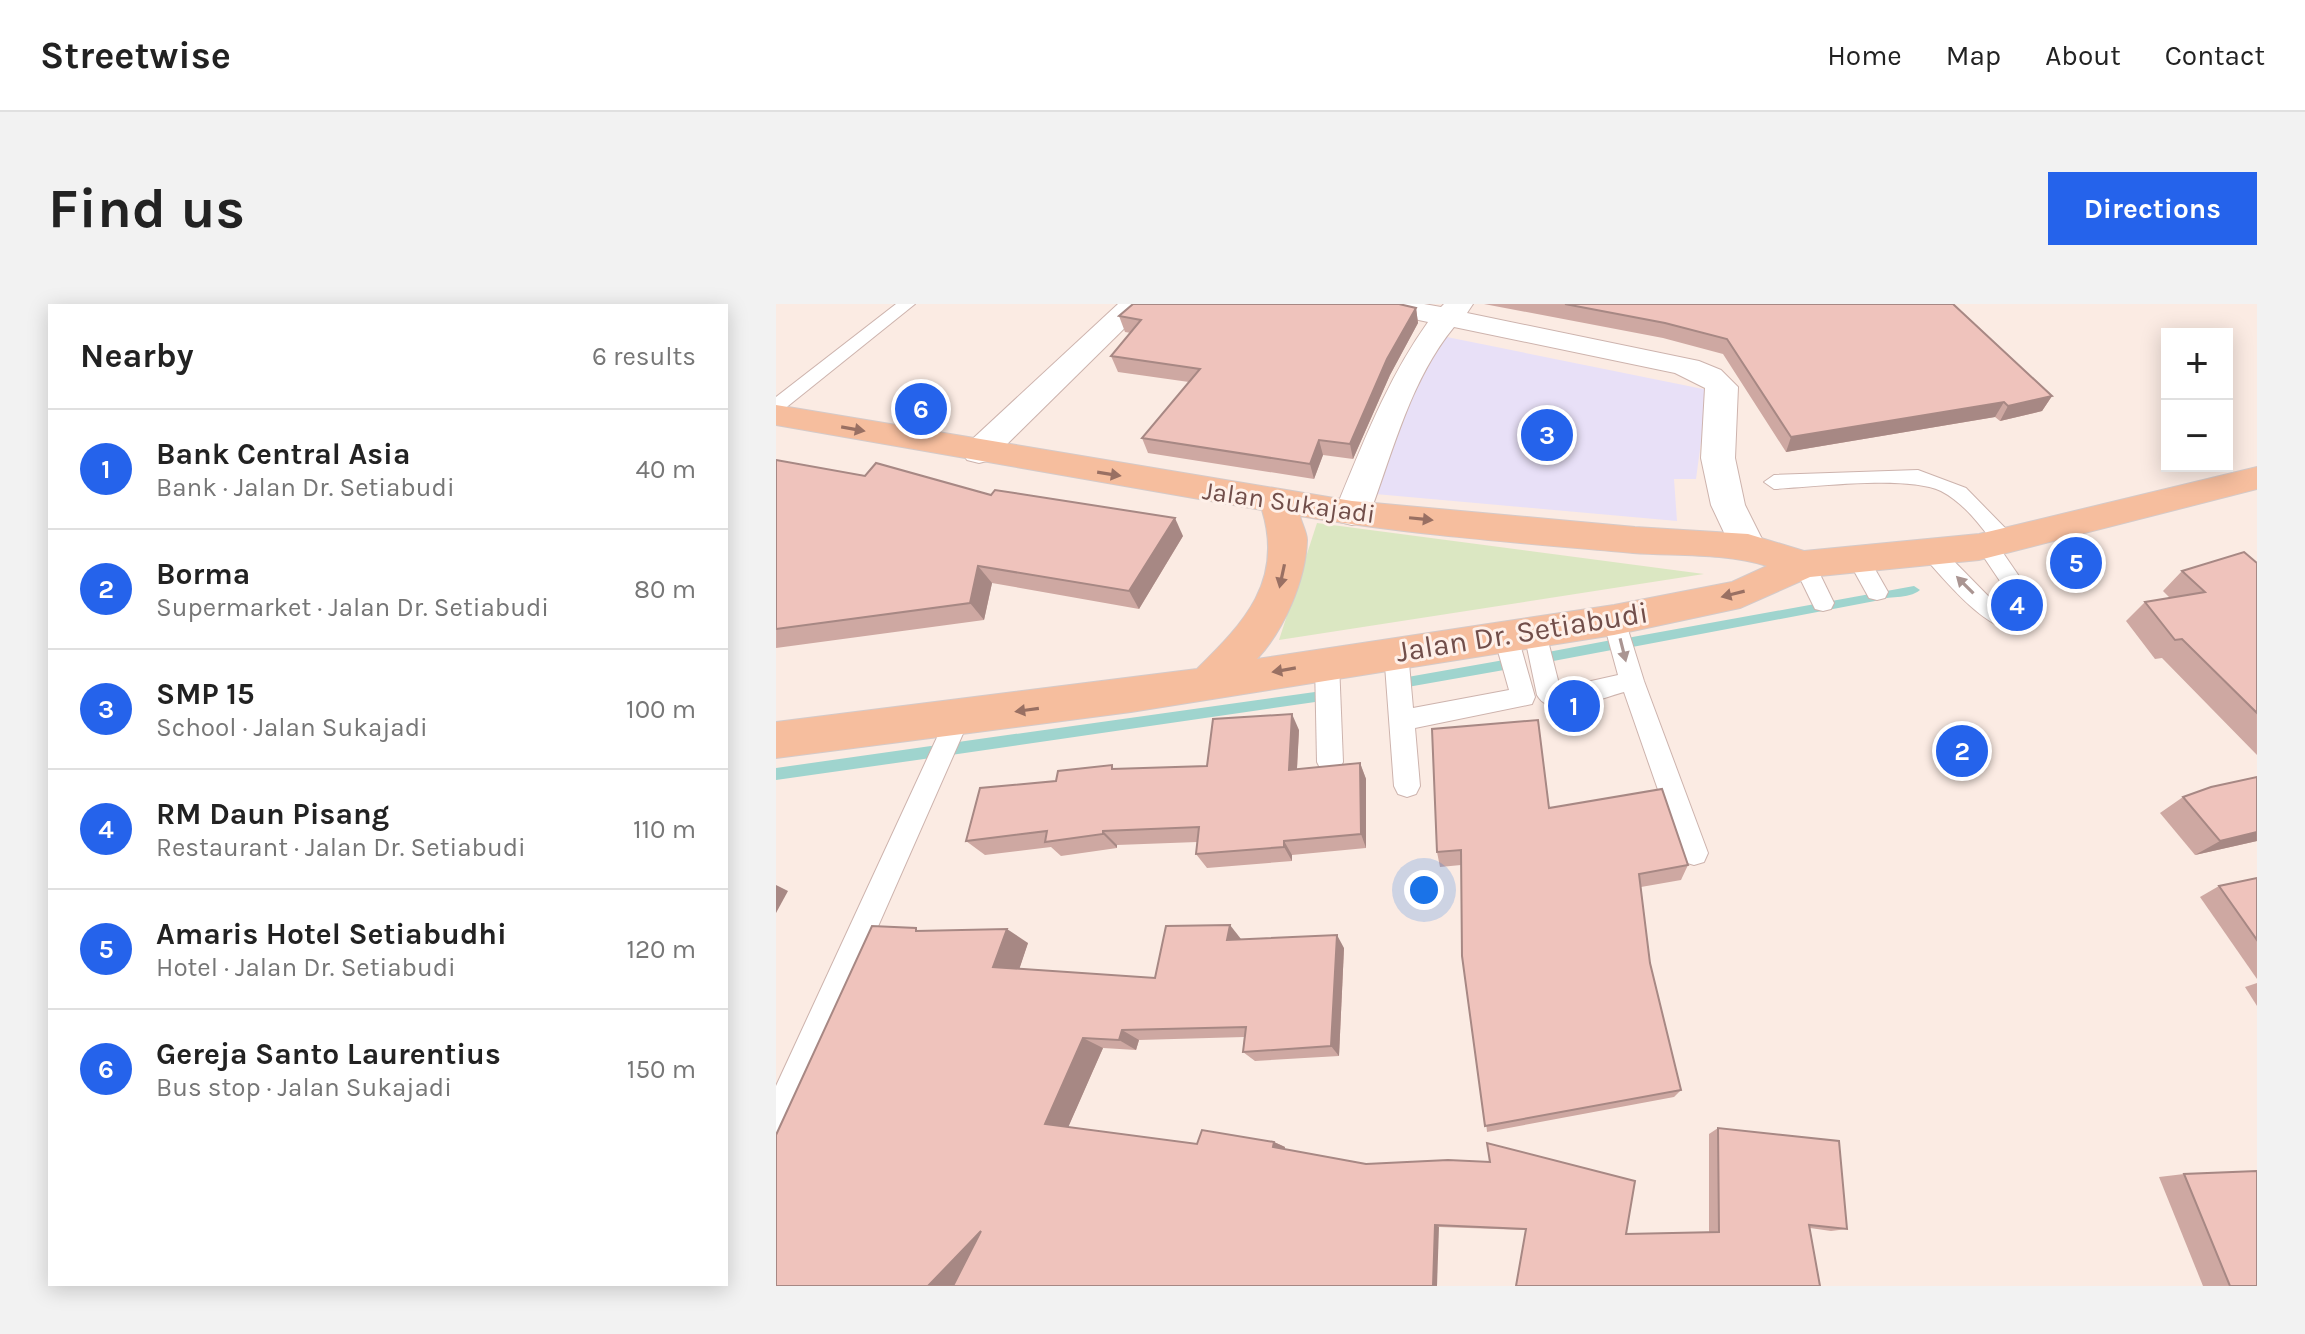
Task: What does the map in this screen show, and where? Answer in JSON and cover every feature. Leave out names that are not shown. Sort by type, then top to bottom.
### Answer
[{"type":"main road","name":"Jalan Sukajadi","points":[[776,415],[979,452],[1352,513],[1635,540],[1748,547],[1804,564]]},
{"type":"main road","name":"Jalan Dr. Setiabudi","points":[[776,740],[957,720],[1614,620],[1740,594],[1804,564],[1933,553],[1996,542],[2257,478]]},
{"type":"main road","points":[[1209,682],[1253,638],[1280,588],[1289,538],[1277,501]]},
{"type":"main road","points":[[1635,540],[1651,558],[1659,574],[1659,609]]},
{"type":"street","points":[[979,452],[1135,304]]},
{"type":"street","points":[[1382,304],[1453,310],[1698,370],[1715,378],[1722,387],[1718,458],[1728,505],[1748,547]]},
{"type":"street","points":[[1352,513],[1409,378],[1453,310]]},
{"type":"lane","points":[[776,406],[907,304]]},
{"type":"lane","points":[[1774,482],[1918,477],[1960,490],[1996,542],[2023,598],[2021,624],[1988,610],[1933,553]]},
{"type":"lane","points":[[1859,560],[1877,592]]},
{"type":"lane","points":[[1804,564],[1823,603]]},
{"type":"lane","points":[[1614,620],[1632,681],[1694,853]]},
{"type":"lane","points":[[1520,635],[1549,695],[1556,699],[1632,681]]},
{"type":"lane","points":[[1402,720],[1523,697],[1520,635]]},
{"type":"lane","points":[[1396,652],[1407,786]]},
{"type":"lane","points":[[1327,663],[1330,762]]},
{"type":"lane","points":[[776,1122],[957,720]]},
{"type":"shaded area","points":[[1437,335],[1708,390],[1696,479],[1674,479],[1677,521],[1364,493]]},
{"type":"green space","points":[[1317,523],[1704,574],[1279,640]]},
{"type":"building","points":[[1133,304],[1399,304],[1416,308],[1387,359],[1350,444],[1319,440],[1310,464],[1142,438],[1200,369],[1111,356],[1141,320],[1119,316]]},
{"type":"building","points":[[1565,304],[1953,304],[2052,396],[2008,406],[2004,402],[1791,437],[1727,339],[1665,323]]},
{"type":"building","points":[[776,460],[865,476],[876,463],[991,495],[995,490],[1175,518],[1129,591],[978,566],[970,603],[776,629]]},
{"type":"building","points":[[2244,552],[2257,563],[2257,713],[2182,639],[2175,640],[2145,602],[2205,592],[2182,571]]},
{"type":"building","points":[[1292,714],[1289,770],[1360,763],[1361,834],[1284,841],[1284,847],[1196,854],[1199,827],[1103,831],[1103,834],[1045,842],[1047,831],[966,841],[980,788],[1056,781],[1058,771],[1112,765],[1112,769],[1207,766],[1213,719]]},
{"type":"building","points":[[1538,720],[1549,808],[1662,789],[1688,865],[1639,874],[1650,963],[1681,1090],[1485,1126],[1462,956],[1461,850],[1437,852],[1432,729]]},
{"type":"building","points":[[2257,777],[2257,832],[2220,841],[2183,797],[2211,787]]},
{"type":"building","points":[[2257,878],[2257,940],[2219,886]]},
{"type":"building","points":[[1230,925],[1227,940],[1337,935],[1331,1046],[1243,1052],[1246,1027],[1122,1030],[1119,1040],[1083,1038],[1045,1124],[1197,1144],[1202,1130],[1274,1142],[1273,1147],[1366,1164],[1448,1160],[1490,1162],[1487,1143],[1635,1181],[1626,1234],[1719,1232],[1718,1128],[1839,1141],[1847,1229],[1809,1225],[1820,1286],[1516,1286],[1526,1229],[1435,1225],[1433,1286],[953,1286],[981,1231],[928,1286],[776,1286],[776,1135],[872,926],[916,928],[916,931],[1007,929],[993,967],[1155,978],[1166,926]]},
{"type":"building","points":[[2257,1171],[2257,1286],[2230,1286],[2184,1174]]},
{"type":"waterway","points":[[1883,595],[1914,590]]},
{"type":"waterway","points":[[1827,606],[1875,597]]},
{"type":"waterway","points":[[1753,620],[1823,606]]},
{"type":"waterway","points":[[1627,643],[1748,620]]},
{"type":"waterway","points":[[1548,657],[1617,644]]},
{"type":"waterway","points":[[1402,683],[1504,665]]},
{"type":"waterway","points":[[951,749],[1322,696]]},
{"type":"waterway","points":[[776,774],[938,751]]},
{"type":"place","name":"Gereja Santo Laurentius","points":[[921,409]]},
{"type":"place","name":"SMP 15","points":[[1547,435]]},
{"type":"place","name":"Amaris Hotel Setiabudhi","points":[[2076,563]]},
{"type":"place","name":"RM Daun Pisang","points":[[2017,605]]},
{"type":"place","name":"Bank Central Asia","points":[[1574,706]]},
{"type":"place","name":"Borma","points":[[1962,751]]}]
